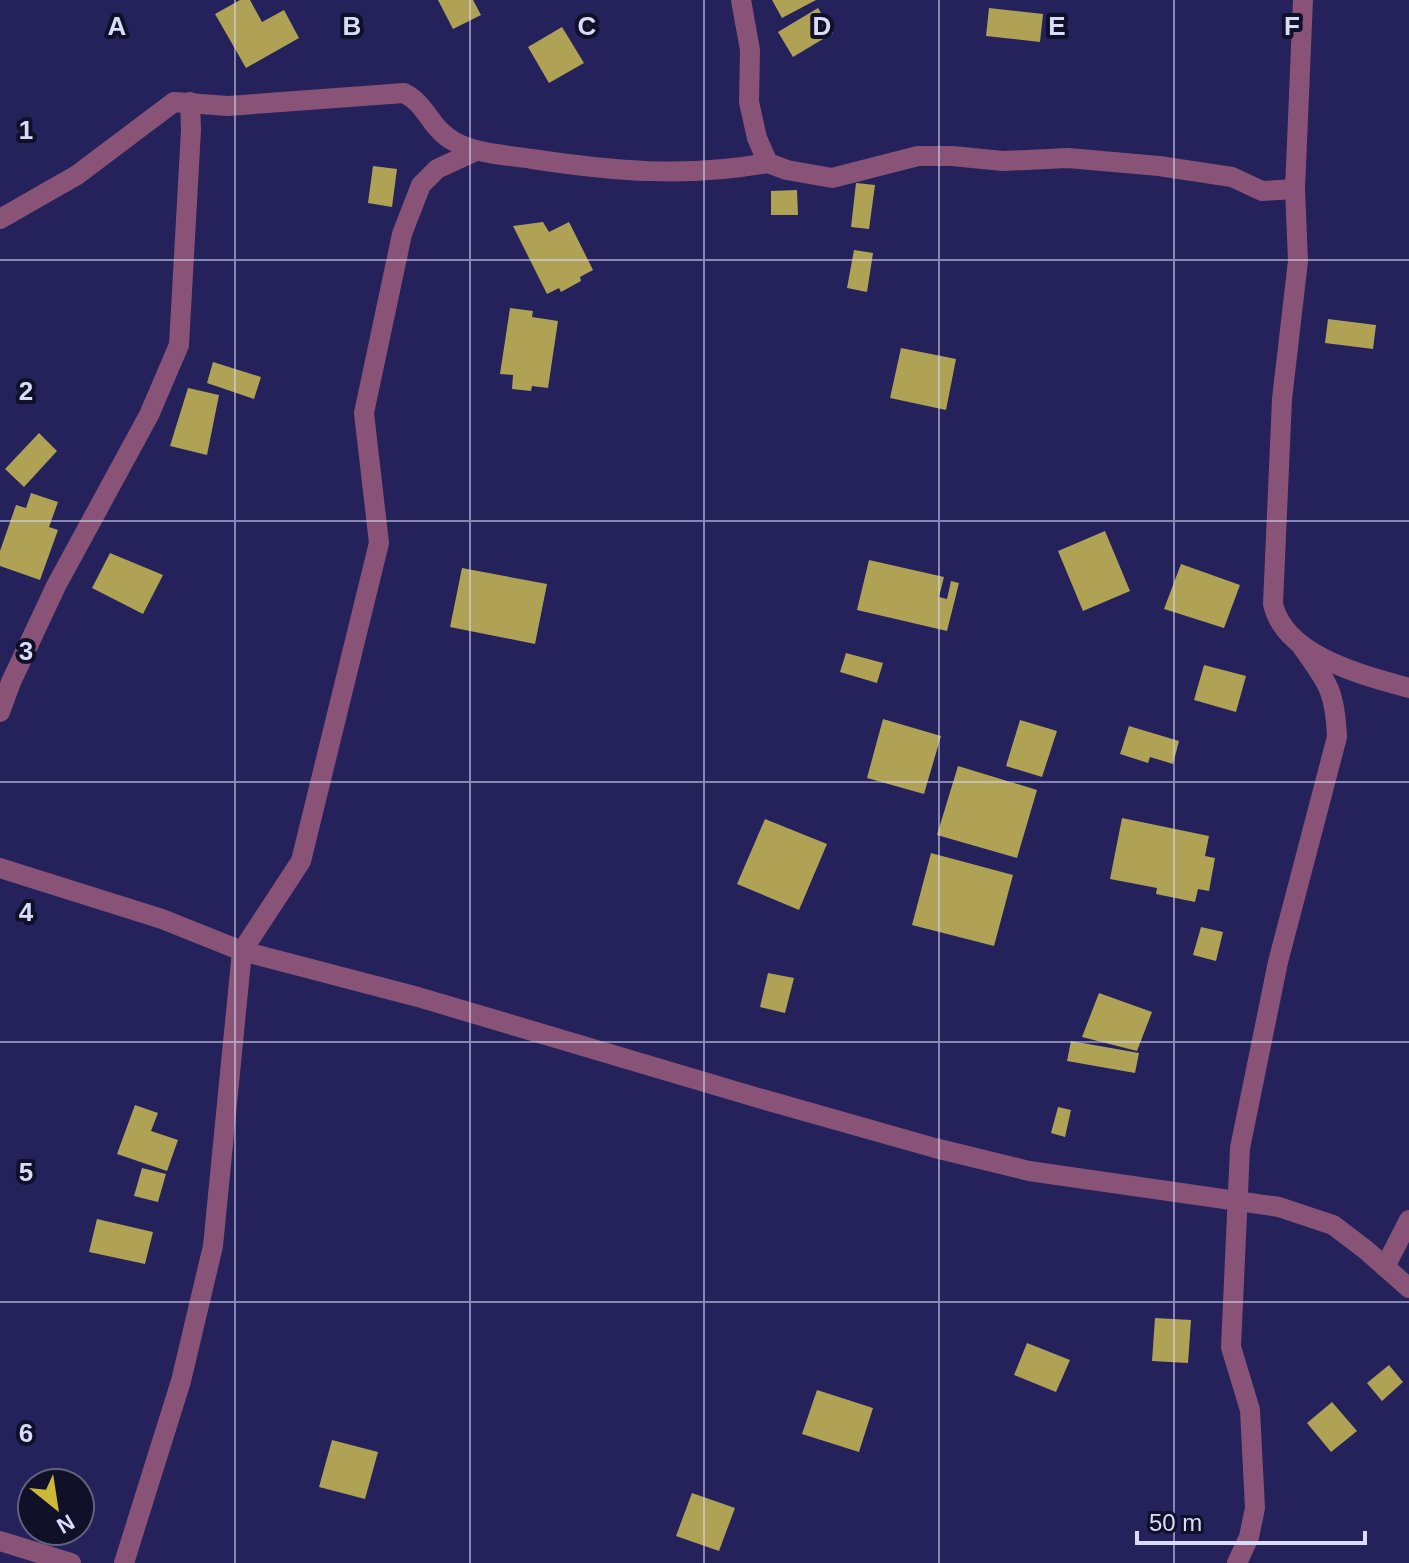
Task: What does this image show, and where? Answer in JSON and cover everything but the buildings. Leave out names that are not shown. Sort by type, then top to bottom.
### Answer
[{"type":"street","points":[[741,0],[750,50],[749,102],[757,138],[768,163]]},
{"type":"street","points":[[1237,1563],[1249,1537],[1255,1508],[1250,1410],[1231,1347],[1240,1148],[1278,962],[1337,737],[1336,710],[1329,684],[1300,644],[1281,625],[1273,604],[1282,399],[1298,261],[1295,189],[1303,0]]},
{"type":"street","points":[[0,219],[77,175],[174,102],[228,106],[404,93],[418,100],[438,132],[476,151],[613,171],[654,173],[768,163],[787,170],[832,178],[918,156],[1003,161],[1068,158],[1159,166],[1232,177],[1262,191],[1295,189]]},
{"type":"street","points":[[0,712],[50,598],[149,415],[179,345],[190,102]]},
{"type":"street","points":[[124,1563],[181,1381],[213,1246],[242,951],[301,861],[379,543],[364,413],[402,234],[421,185],[437,169],[476,151]]},
{"type":"street","points":[[1300,644],[1344,669],[1409,688]]},
{"type":"street","points":[[0,868],[162,919],[242,951],[418,997],[755,1097],[1029,1171],[1279,1207],[1333,1225],[1409,1288]]},
{"type":"street","points":[[1385,1267],[1409,1220]]},
{"type":"street","points":[[0,1541],[71,1563]]}]
